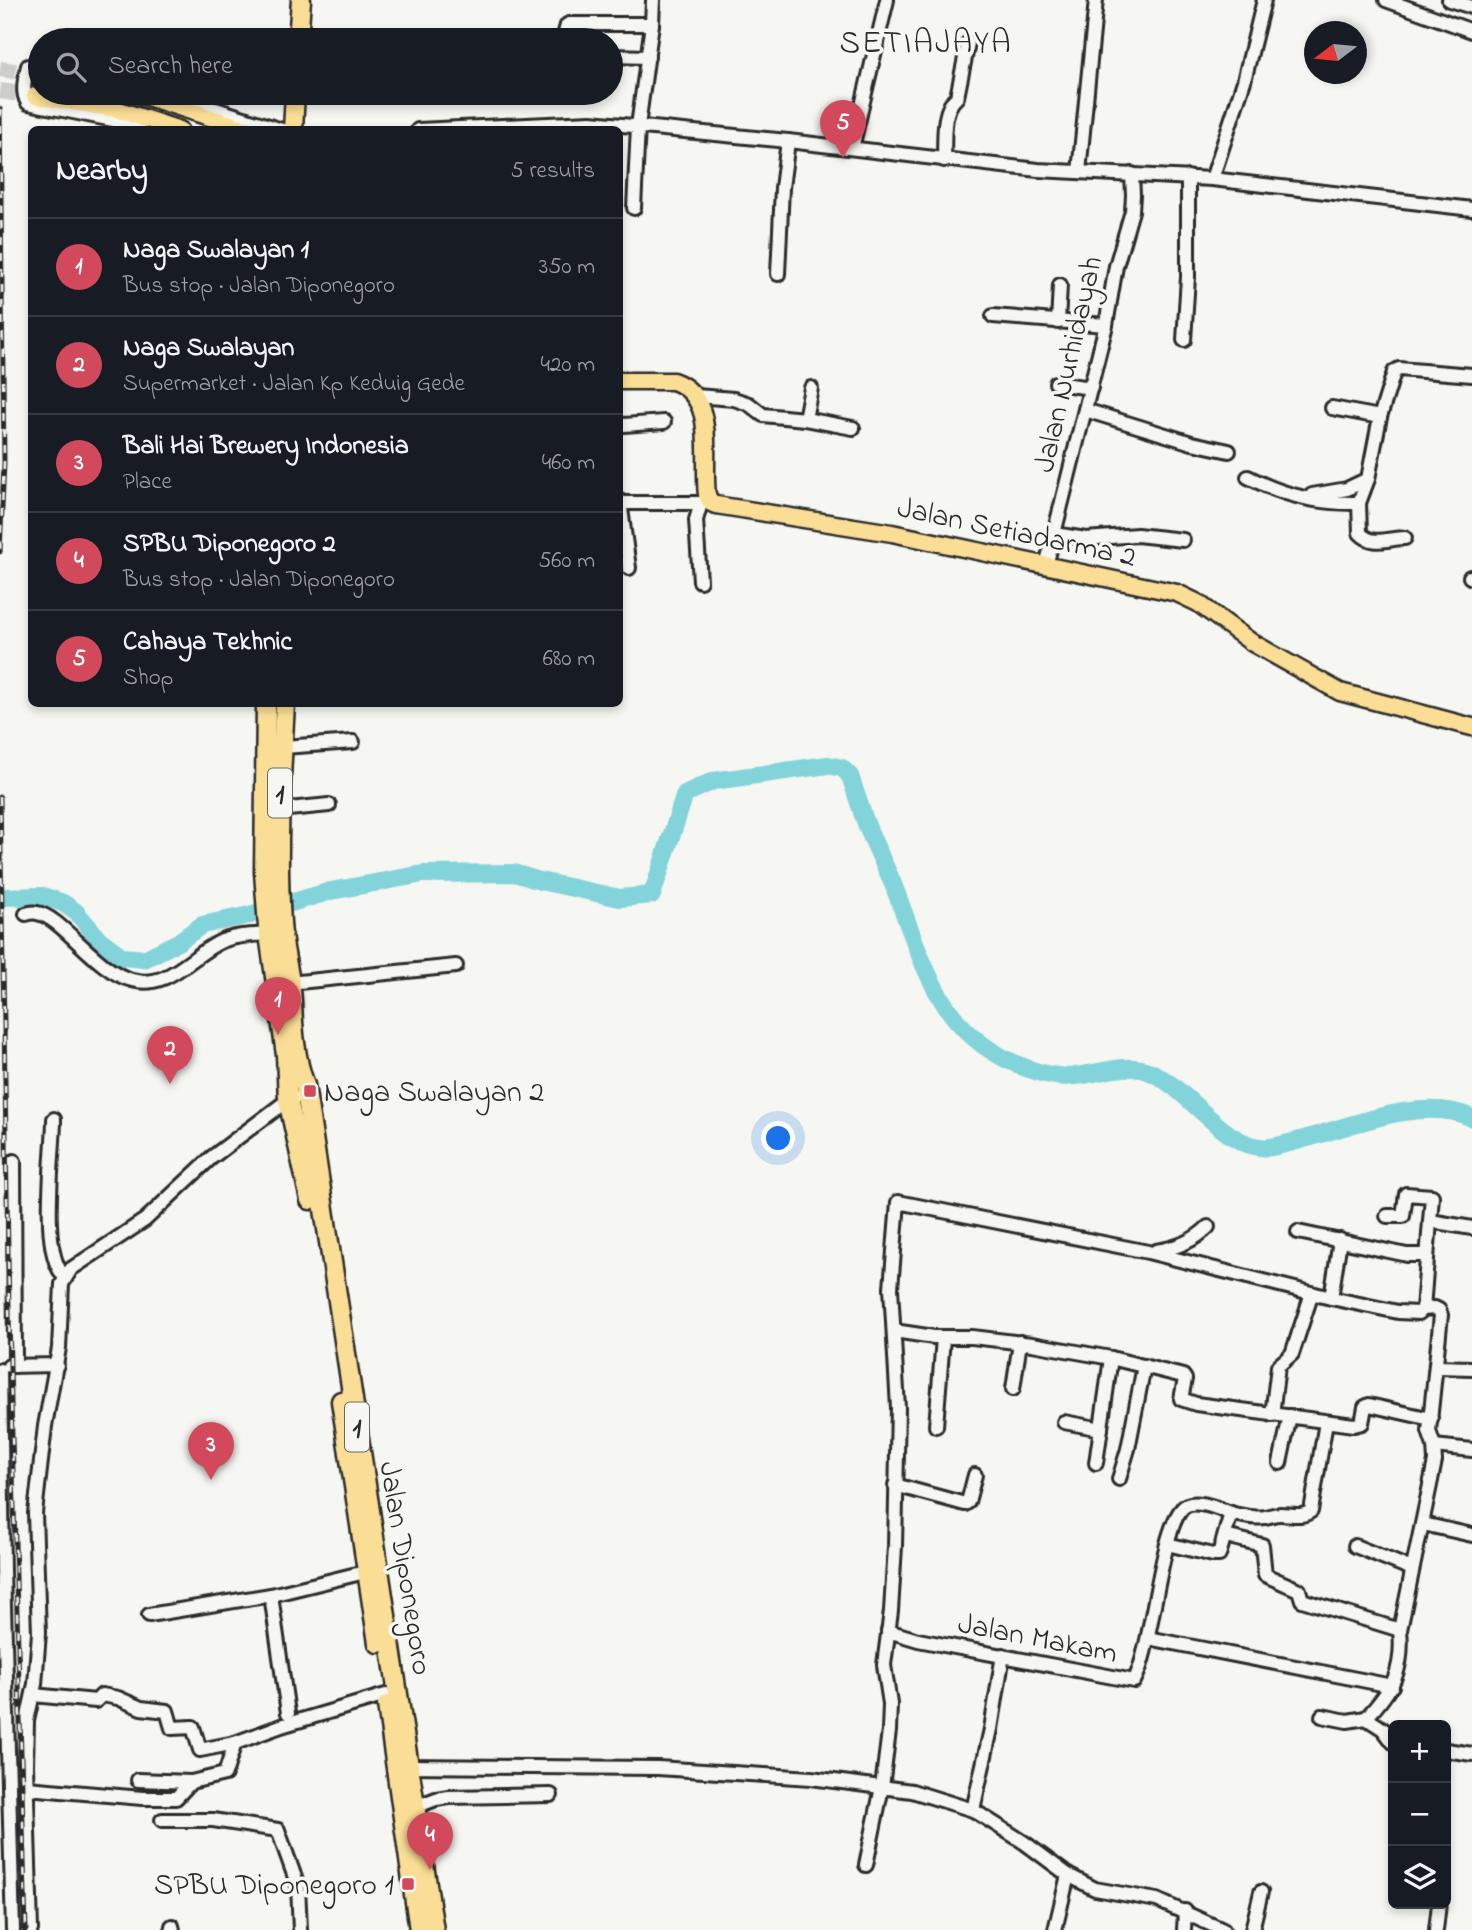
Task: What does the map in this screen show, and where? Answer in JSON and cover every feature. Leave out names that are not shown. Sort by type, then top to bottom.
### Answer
[{"type":"highway","points":[[288,28],[289,0]]},
{"type":"highway","points":[[299,28],[301,0]]},
{"type":"highway","points":[[284,126],[286,105]]},
{"type":"highway","points":[[293,126],[294,105]]},
{"type":"highway","name":"1","points":[[266,707],[272,928]]},
{"type":"highway","name":"1","points":[[272,877],[285,707]]},
{"type":"highway","name":"Jalan Diponegoro","points":[[272,928],[306,1097],[402,1766],[434,1930]]},
{"type":"highway","name":"Jalan Diponegoro","points":[[282,985],[288,1100],[308,1184],[365,1572],[386,1695],[402,1766]]},
{"type":"highway","name":"Jalan Diponegoro","points":[[409,1809],[419,1930]]},
{"type":"main road","points":[[87,105],[116,110],[167,126]]},
{"type":"main road","points":[[172,105],[237,126]]},
{"type":"main road","points":[[623,381],[673,381],[696,396],[705,425],[706,503]]},
{"type":"main road","name":"Jalan Setiadarma 2","points":[[706,503],[892,533],[1185,596],[1251,642],[1340,692],[1472,727]]},
{"type":"street","points":[[634,208],[638,126],[653,0]]},
{"type":"street","points":[[852,148],[887,0]]},
{"type":"street","points":[[1079,172],[1096,0]]},
{"type":"street","points":[[1212,179],[1244,81],[1264,0]]},
{"type":"street","points":[[1386,0],[1472,31]]},
{"type":"street","points":[[1449,0],[1472,8]]},
{"type":"street","points":[[568,28],[569,24],[652,24]]},
{"type":"street","points":[[944,160],[947,114],[952,101],[957,97],[968,43]]},
{"type":"street","points":[[623,56],[648,57]]},
{"type":"street","points":[[28,66],[24,87],[25,100],[28,103]]},
{"type":"street","points":[[36,105],[119,126]]},
{"type":"street","points":[[204,105],[271,126]]},
{"type":"street","points":[[504,126],[591,122],[638,126],[1038,170],[1212,179],[1472,209]]},
{"type":"street","points":[[778,274],[782,188],[788,141]]},
{"type":"street","name":"Jalan Nurhidayah","points":[[1046,566],[1106,325],[1113,279],[1132,211],[1132,174]]},
{"type":"street","points":[[1184,340],[1188,277],[1188,177]]},
{"type":"street","points":[[1058,322],[1060,285]]},
{"type":"street","points":[[993,316],[1106,325]]},
{"type":"street","points":[[1405,538],[1382,542],[1365,538],[1360,533],[1359,503],[1368,479],[1391,377],[1399,369],[1472,375]]},
{"type":"street","points":[[1056,383],[1091,387]]},
{"type":"street","points":[[805,419],[811,388]]},
{"type":"street","points":[[696,396],[734,399],[749,404],[763,415],[805,419],[852,428]]},
{"type":"street","points":[[1332,408],[1380,417]]},
{"type":"street","points":[[1085,410],[1192,443],[1229,451]]},
{"type":"street","points":[[623,425],[664,422]]},
{"type":"street","points":[[1248,477],[1276,491],[1335,504],[1359,503]]},
{"type":"street","points":[[1305,497],[1347,489],[1368,479]]},
{"type":"street","points":[[623,502],[706,503],[696,520],[700,581]]},
{"type":"street","points":[[623,524],[629,568]]},
{"type":"street","points":[[1054,534],[1086,539],[1137,535],[1182,540]]},
{"type":"street","points":[[282,747],[353,742]]},
{"type":"street","points":[[279,810],[329,805]]},
{"type":"street","points":[[26,914],[41,914],[115,973],[123,978],[142,982],[156,981],[169,975],[229,938],[272,928]]},
{"type":"street","points":[[282,985],[456,966]]},
{"type":"street","points":[[31,1930],[27,1721],[38,1666],[36,1491],[57,1365],[61,1294],[65,1277],[77,1264],[145,1220],[211,1158],[288,1100],[306,1097]]},
{"type":"street","points":[[54,1119],[49,1189],[57,1266],[65,1277]]},
{"type":"street","points":[[14,1161],[15,1366]]},
{"type":"street","points":[[1387,1216],[1403,1216],[1406,1194],[1432,1195],[1423,1309]]},
{"type":"street","points":[[866,1865],[882,1787],[889,1731],[890,1704],[884,1665],[895,1546],[898,1408],[891,1273],[898,1202],[1148,1252],[1398,1312],[1419,1313],[1423,1309],[1435,1308],[1439,1310],[1441,1315],[1437,1367],[1429,1431],[1435,1461],[1400,1630],[1402,1653],[1398,1675],[1392,1686],[1366,1718]]},
{"type":"street","points":[[1430,1221],[1472,1227]]},
{"type":"street","points":[[1148,1252],[1179,1247],[1201,1235],[1208,1227]]},
{"type":"street","points":[[1298,1231],[1407,1255],[1427,1255]]},
{"type":"street","points":[[1331,1298],[1340,1240]]},
{"type":"street","points":[[1272,1415],[1279,1363],[1292,1354],[1312,1293]]},
{"type":"street","points":[[894,1331],[943,1338],[972,1337],[1020,1342],[1111,1358],[1183,1376],[1183,1401],[1358,1425],[1362,1423],[1365,1407],[1369,1405],[1431,1419]]},
{"type":"street","points":[[936,1426],[943,1338]]},
{"type":"street","points":[[1013,1389],[1020,1342]]},
{"type":"street","points":[[1096,1463],[1111,1358]]},
{"type":"street","points":[[13,1930],[6,1894],[0,1368],[57,1365]]},
{"type":"street","points":[[1118,1479],[1128,1449],[1144,1366]]},
{"type":"street","points":[[1437,1367],[1472,1368]]},
{"type":"street","points":[[1280,1464],[1290,1416]]},
{"type":"street","points":[[1064,1422],[1101,1429]]},
{"type":"street","points":[[1167,1544],[1217,1556],[1221,1553],[1231,1513],[1265,1517],[1276,1514],[1303,1515],[1311,1511],[1326,1422]]},
{"type":"street","points":[[1434,1446],[1472,1450]]},
{"type":"street","points":[[895,1485],[965,1504],[968,1502],[975,1475]]},
{"type":"street","name":"Jalan Makam","points":[[888,1631],[918,1640],[1132,1682],[1136,1679],[1148,1638],[1167,1544],[1176,1514],[1185,1505],[1196,1503],[1231,1513]]},
{"type":"street","points":[[1423,1524],[1472,1535]]},
{"type":"street","points":[[1225,1536],[1262,1545],[1265,1575],[1299,1590],[1301,1601],[1400,1630]]},
{"type":"street","points":[[1355,1546],[1412,1569]]},
{"type":"street","points":[[149,1615],[271,1595],[365,1572]]},
{"type":"street","points":[[271,1595],[288,1713]]},
{"type":"street","name":"Jalan Makam","points":[[1148,1638],[1392,1686]]},
{"type":"street","points":[[973,1810],[991,1729],[1003,1655]]},
{"type":"street","points":[[33,1695],[96,1701],[102,1695],[118,1698],[141,1708],[167,1711],[172,1728],[193,1727],[200,1750],[235,1743],[281,1726],[386,1695]]},
{"type":"street","points":[[1322,1716],[1347,1721],[1366,1718],[1388,1736]]},
{"type":"street","points":[[138,1780],[191,1782],[225,1774],[235,1743]]},
{"type":"street","points":[[1451,1750],[1472,1754]]},
{"type":"street","points":[[402,1766],[657,1768],[811,1778],[912,1791],[973,1810],[1025,1843],[1068,1875],[1095,1889],[1157,1900],[1223,1930]]},
{"type":"street","points":[[27,1788],[173,1798],[191,1782]]},
{"type":"street","points":[[409,1809],[449,1797],[551,1795]]},
{"type":"street","points":[[162,1820],[213,1820],[278,1830],[297,1881],[300,1930]]},
{"type":"street","points":[[1055,1930],[1068,1875]]},
{"type":"street","points":[[1252,1930],[1261,1892]]},
{"type":"street","points":[[1436,1930],[1438,1909]]},
{"type":"street","points":[[1184,1930],[1185,1911]]},
{"type":"waterway","points":[[0,897],[43,896],[63,903],[76,912],[100,940],[123,957],[144,959],[178,942],[202,925],[250,915],[331,891],[423,874],[514,873],[620,898],[652,895],[685,794],[713,781],[828,765],[842,768],[850,776],[867,826],[941,999],[958,1022],[979,1042],[1005,1059],[1038,1072],[1071,1077],[1121,1068],[1148,1071],[1178,1090],[1223,1130],[1255,1146],[1271,1147],[1294,1142],[1399,1113],[1450,1111],[1472,1118]]},
{"type":"tunnel","points":[[0,69],[28,73]]},
{"type":"tunnel","points":[[0,91],[28,95]]},
{"type":"railway","points":[[0,109],[4,463],[0,552]]},
{"type":"railway","points":[[0,797],[10,1366],[26,1930]]},
{"type":"place","name":"Cahaya Tekhnic","points":[[843,158]]},
{"type":"place","name":"Naga Swalayan 1","points":[[278,1035]]},
{"type":"place","name":"Naga Swalayan","points":[[170,1084]]},
{"type":"place","name":"Naga Swalayan 2","points":[[310,1091]]},
{"type":"place","name":"Bali Hai Brewery Indonesia","points":[[211,1480]]},
{"type":"place","name":"SPBU Diponegoro 2","points":[[430,1870]]},
{"type":"place","name":"SPBU Diponegoro 1","points":[[408,1884]]},
{"type":"district","name":"SETIAJAYA","points":[[926,41]]}]
